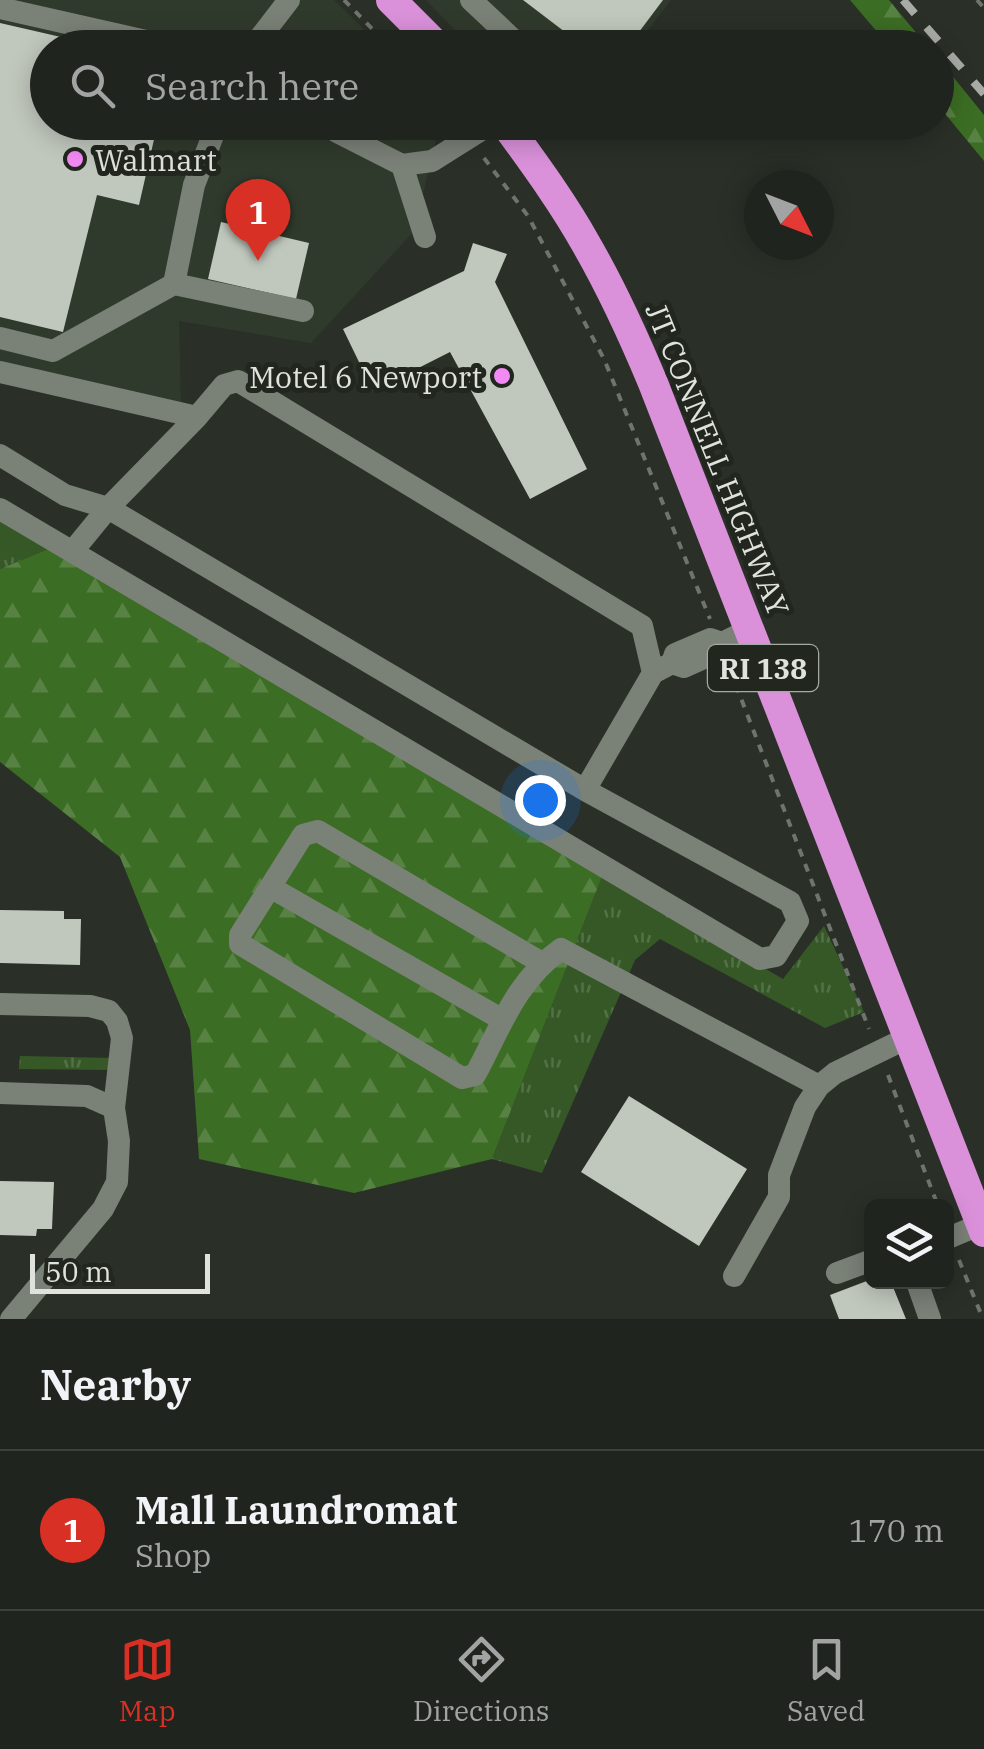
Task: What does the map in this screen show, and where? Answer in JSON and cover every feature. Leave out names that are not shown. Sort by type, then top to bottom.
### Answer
[{"type":"highway","points":[[400,3],[423,30]]},
{"type":"highway","name":"JT CONNELL HIGHWAY","points":[[517,140],[585,241],[654,382],[735,636],[907,1038],[982,1228]]},
{"type":"lane","points":[[266,30],[289,0]]},
{"type":"lane","points":[[471,0],[503,30]]},
{"type":"lane","points":[[0,8],[98,30]]},
{"type":"lane","points":[[174,284],[194,186],[211,140]]},
{"type":"lane","points":[[353,140],[402,165],[432,160],[465,140]]},
{"type":"lane","points":[[402,165],[425,238]]},
{"type":"lane","points":[[0,338],[53,351],[174,284],[303,311]]},
{"type":"lane","points":[[0,372],[196,416]]},
{"type":"lane","points":[[72,552],[224,385],[238,381],[642,626],[663,668]]},
{"type":"lane","points":[[0,456],[65,495],[108,508],[585,790],[790,902],[798,921],[776,956],[760,959],[0,509]]},
{"type":"lane","points":[[585,790],[675,654],[710,639],[735,636]]},
{"type":"lane","points":[[542,962],[318,831],[304,835],[240,935],[240,944],[462,1078],[475,1076],[519,989],[542,962],[561,949],[820,1086]]},
{"type":"lane","points":[[270,887],[503,1020]]},
{"type":"lane","points":[[0,1004],[90,1006],[109,1011],[122,1038],[114,1108],[120,1140],[117,1182],[103,1209],[10,1319]]},
{"type":"lane","points":[[734,1276],[779,1197],[779,1176],[805,1107],[820,1086],[835,1072],[907,1038]]},
{"type":"lane","points":[[0,1093],[87,1096],[114,1108]]},
{"type":"lane","points":[[954,1236],[982,1228]]},
{"type":"lane","points":[[837,1274],[864,1263]]},
{"type":"lane","points":[[919,1289],[930,1319]]},
{"type":"path","points":[[344,0],[373,30]]},
{"type":"path","points":[[977,0],[984,8]]},
{"type":"path","points":[[954,1250],[983,1319]]},
{"type":"shaded area","points":[[0,0],[334,0],[365,30],[30,30],[30,140],[436,140],[414,231],[311,343],[179,321],[181,405],[0,362]]},
{"type":"shaded area","points":[[426,0],[671,0],[648,30],[455,30]]},
{"type":"green space","points":[[850,0],[889,0],[914,30],[876,30]]},
{"type":"green space","points":[[954,78],[984,115],[984,161],[954,125]]},
{"type":"green space","points":[[0,516],[53,547],[0,569]]},
{"type":"green space","points":[[53,547],[603,874],[492,1159],[354,1193],[199,1159],[190,1030],[120,857],[0,762],[0,569]]},
{"type":"green space","points":[[603,874],[783,979],[824,926],[864,1012],[825,1028],[660,939],[635,960],[542,1173],[492,1159]]},
{"type":"green space","points":[[20,1056],[114,1058],[113,1070],[19,1069]]},
{"type":"building","points":[[523,0],[663,0],[640,30],[562,30]]},
{"type":"building","name":"Walmart","points":[[0,23],[30,30],[30,140],[154,140],[139,205],[97,195],[63,332],[0,317]]},
{"type":"building","points":[[221,222],[309,243],[296,299],[208,279]]},
{"type":"building","name":"Motel 6 Newport","points":[[473,243],[507,254],[495,282],[587,469],[530,499],[450,352],[373,391],[343,329],[464,271]]},
{"type":"building","points":[[0,910],[64,911],[64,919],[81,919],[80,965],[0,963]]},
{"type":"building","points":[[629,1096],[747,1169],[699,1246],[581,1172]]},
{"type":"building","points":[[0,1181],[54,1182],[52,1229],[37,1229],[36,1236],[0,1235]]},
{"type":"building","points":[[864,1282],[864,1289],[894,1289],[906,1319],[839,1319],[830,1295]]},
{"type":"railway","points":[[903,0],[929,30]]},
{"type":"railway","points":[[954,59],[984,94]]},
{"type":"place","name":"Walmart","points":[[75,159]]},
{"type":"place","name":"Mall Laundromat","points":[[258,261]]},
{"type":"place","name":"Motel 6 Newport","points":[[502,376]]}]
